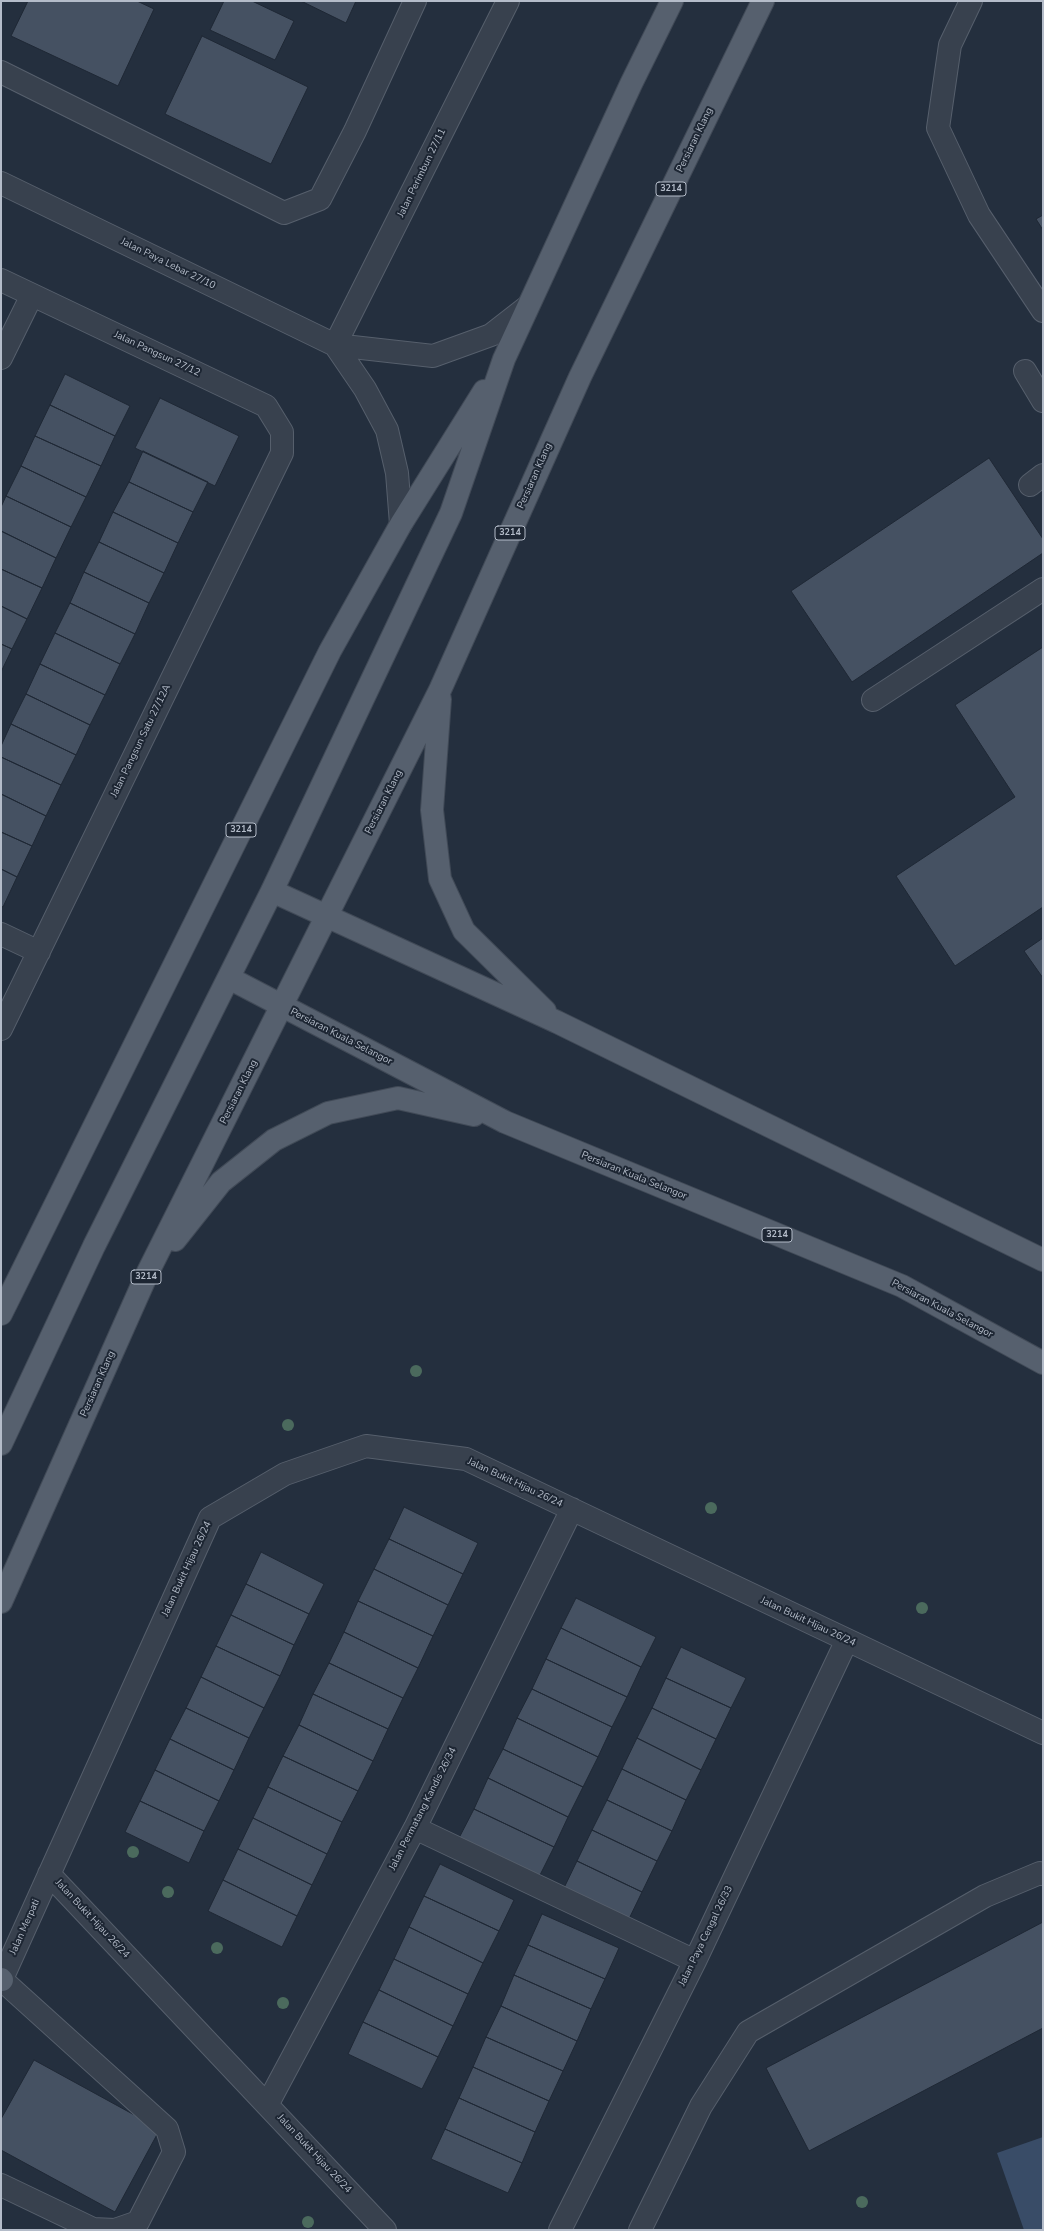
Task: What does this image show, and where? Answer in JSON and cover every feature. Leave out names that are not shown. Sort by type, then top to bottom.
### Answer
[{"type":"main road","name":"3214","points":[[1,1314],[330,651],[400,524],[504,359],[631,84],[672,1]]},
{"type":"main road","name":"Persiaran Klang","points":[[1,1602],[148,1272],[440,690],[580,377],[763,1]]},
{"type":"main road","points":[[1,1444],[94,1246],[272,891],[451,512],[504,359]]},
{"type":"main road","points":[[440,690],[432,810],[440,879],[464,931],[556,1022]]},
{"type":"main road","points":[[272,891],[556,1022],[1043,1260]]},
{"type":"main road","name":"Persiaran Kuala Selangor","points":[[229,978],[281,1007],[505,1122],[902,1286],[1043,1363]]},
{"type":"main road","points":[[148,1272],[221,1182],[274,1140],[328,1113],[398,1098],[505,1122]]},
{"type":"street","points":[[1,72],[284,213],[320,199],[355,131],[415,1]]},
{"type":"street","name":"Jalan Perimbun 27/11","points":[[335,345],[508,1]]},
{"type":"street","points":[[971,1],[950,45],[938,128],[979,215],[1043,311]]},
{"type":"street","name":"Jalan Paya Lebar 27/10","points":[[1,183],[335,345],[433,356],[491,335],[527,307]]},
{"type":"street","name":"Jalan Pangsun 27/12","points":[[1,280],[266,406],[282,432],[282,453]]},
{"type":"street","points":[[1,358],[32,295]]},
{"type":"street","name":"Jalan Paya Lebar 27/10","points":[[335,345],[365,389],[387,430],[396,473],[400,524]]},
{"type":"street","points":[[1025,371],[1043,401]]},
{"type":"street","name":"Jalan Pangsun Satu 27/12A","points":[[1,1029],[282,453]]},
{"type":"street","points":[[873,700],[1043,589]]},
{"type":"street","points":[[1,934],[39,952]]},
{"type":"street","name":"Jalan Bukit Hijau 26/24","points":[[385,2230],[49,1874],[210,1518],[285,1474],[366,1446],[466,1459],[1043,1733]]},
{"type":"street","name":"Jalan Permatang Kandis 26/34","points":[[267,2105],[415,1828],[572,1509]]},
{"type":"street","name":"Jalan Paya Cengal 26/33","points":[[560,2230],[695,1961],[847,1640]]},
{"type":"street","points":[[415,1828],[695,1961]]},
{"type":"street","points":[[640,2230],[701,2106],[748,2032],[986,1896],[1040,1873],[1043,1874]]},
{"type":"street","name":"Jalan Merpati","points":[[1,1980],[49,1874]]},
{"type":"street","points":[[1,1980],[168,2129],[174,2152],[138,2222],[115,2230],[93,2229],[1,2185]]},
{"type":"water","points":[[1043,2137],[1043,2230],[1024,2230],[997,2153]]},
{"type":"building","points":[[28,1],[137,1],[154,9],[118,86],[11,36]]},
{"type":"building","points":[[224,1],[252,1],[294,21],[275,60],[210,30]]},
{"type":"building","points":[[301,1],[356,1],[346,23]]},
{"type":"building","points":[[202,36],[308,87],[271,164],[165,114]]},
{"type":"building","points":[[1043,215],[1043,230],[1036,219]]},
{"type":"building","points":[[65,374],[130,406],[115,436],[50,405]]},
{"type":"building","points":[[160,398],[239,436],[215,486],[135,448]]},
{"type":"building","points":[[50,405],[115,436],[101,466],[35,436]]},
{"type":"building","points":[[35,436],[101,466],[86,497],[21,466]]},
{"type":"building","points":[[143,451],[208,482],[193,512],[129,482]]},
{"type":"building","points":[[989,458],[1043,539],[1043,553],[852,682],[791,591]]},
{"type":"building","points":[[21,466],[86,497],[71,527],[6,496]]},
{"type":"building","points":[[129,482],[193,512],[178,543],[113,512]]},
{"type":"building","points":[[6,496],[71,527],[56,558],[1,531],[1,507]]},
{"type":"building","points":[[113,512],[178,543],[164,573],[99,542]]},
{"type":"building","points":[[1,531],[56,558],[42,588],[1,569]]},
{"type":"building","points":[[99,542],[164,573],[149,603],[84,572]]},
{"type":"building","points":[[1,569],[42,588],[27,619],[1,606]]},
{"type":"building","points":[[84,572],[149,603],[135,634],[70,603]]},
{"type":"building","points":[[70,603],[135,634],[120,664],[55,633]]},
{"type":"building","points":[[1,606],[27,619],[12,649],[1,644]]},
{"type":"building","points":[[55,633],[120,664],[105,695],[40,664]]},
{"type":"building","points":[[1,644],[12,649],[1,672]]},
{"type":"building","points":[[1043,647],[1043,907],[955,966],[896,876],[1015,797],[955,705]]},
{"type":"building","points":[[40,664],[105,695],[90,725],[26,694]]},
{"type":"building","points":[[26,694],[90,725],[76,755],[11,724]]},
{"type":"building","points":[[11,724],[76,755],[61,785],[1,757],[1,746]]},
{"type":"building","points":[[1,757],[61,785],[46,816],[1,794]]},
{"type":"building","points":[[1,794],[46,816],[32,846],[1,832]]},
{"type":"building","points":[[1,832],[32,846],[17,877],[1,869]]},
{"type":"building","points":[[1,869],[17,877],[3,907],[1,906]]},
{"type":"building","points":[[1043,938],[1043,978],[1024,951]]},
{"type":"building","points":[[404,1507],[478,1543],[463,1574],[389,1539]]},
{"type":"building","points":[[389,1539],[463,1574],[448,1605],[374,1569]]},
{"type":"building","points":[[261,1552],[324,1584],[309,1614],[246,1584]]},
{"type":"building","points":[[374,1569],[448,1605],[433,1636],[358,1601]]},
{"type":"building","points":[[246,1584],[309,1614],[294,1645],[231,1615]]},
{"type":"building","points":[[576,1598],[656,1637],[641,1667],[561,1628]]},
{"type":"building","points":[[358,1601],[433,1636],[418,1668],[344,1632]]},
{"type":"building","points":[[231,1615],[294,1645],[280,1676],[216,1646]]},
{"type":"building","points":[[561,1628],[641,1667],[627,1697],[546,1659]]},
{"type":"building","points":[[344,1632],[418,1668],[403,1698],[329,1663]]},
{"type":"building","points":[[216,1646],[280,1676],[264,1708],[201,1677]]},
{"type":"building","points":[[681,1647],[746,1678],[731,1708],[666,1678]]},
{"type":"building","points":[[546,1659],[627,1697],[612,1727],[532,1689]]},
{"type":"building","points":[[329,1663],[403,1698],[388,1729],[313,1694]]},
{"type":"building","points":[[201,1677],[264,1708],[249,1738],[186,1708]]},
{"type":"building","points":[[666,1678],[731,1708],[716,1739],[652,1708]]},
{"type":"building","points":[[532,1689],[612,1727],[598,1757],[517,1718]]},
{"type":"building","points":[[313,1694],[388,1729],[373,1761],[299,1725]]},
{"type":"building","points":[[186,1708],[249,1738],[234,1770],[170,1739]]},
{"type":"building","points":[[652,1708],[716,1739],[701,1770],[637,1738]]},
{"type":"building","points":[[517,1718],[598,1757],[583,1787],[503,1749]]},
{"type":"building","points":[[299,1725],[373,1761],[358,1791],[283,1756]]},
{"type":"building","points":[[637,1738],[701,1770],[686,1800],[622,1769]]},
{"type":"building","points":[[170,1739],[234,1770],[219,1801],[155,1770]]},
{"type":"building","points":[[503,1749],[583,1787],[568,1817],[488,1778]]},
{"type":"building","points":[[283,1756],[358,1791],[342,1822],[268,1787]]},
{"type":"building","points":[[622,1769],[686,1800],[672,1831],[607,1800]]},
{"type":"building","points":[[155,1770],[219,1801],[204,1831],[140,1801]]},
{"type":"building","points":[[488,1778],[568,1817],[554,1847],[474,1809]]},
{"type":"building","points":[[268,1787],[342,1822],[327,1854],[253,1818]]},
{"type":"building","points":[[607,1800],[672,1831],[657,1861],[592,1830]]},
{"type":"building","points":[[140,1801],[204,1831],[189,1863],[125,1832]]},
{"type":"building","points":[[474,1809],[554,1847],[539,1877],[459,1838]]},
{"type":"building","points":[[253,1818],[327,1854],[312,1885],[238,1849]]},
{"type":"building","points":[[592,1830],[657,1861],[642,1892],[577,1861]]},
{"type":"building","points":[[238,1849],[312,1885],[297,1916],[223,1880]]},
{"type":"building","points":[[577,1861],[642,1892],[627,1923],[562,1892]]},
{"type":"building","points":[[440,1864],[514,1900],[499,1931],[424,1896]]},
{"type":"building","points":[[223,1880],[297,1916],[282,1947],[208,1911]]},
{"type":"building","points":[[424,1896],[499,1931],[483,1963],[409,1927]]},
{"type":"building","points":[[542,1914],[619,1948],[605,1979],[528,1945]]},
{"type":"building","points":[[1043,1922],[1043,2028],[809,2151],[766,2068]]},
{"type":"building","points":[[409,1927],[483,1963],[468,1994],[394,1959]]},
{"type":"building","points":[[528,1945],[605,1979],[591,2009],[514,1975]]},
{"type":"building","points":[[394,1959],[468,1994],[453,2026],[379,1990]]},
{"type":"building","points":[[514,1975],[591,2009],[577,2041],[501,2006]]},
{"type":"building","points":[[379,1990],[453,2026],[438,2057],[363,2022]]},
{"type":"building","points":[[501,2006],[577,2041],[563,2071],[486,2037]]},
{"type":"building","points":[[363,2022],[438,2057],[422,2089],[348,2054]]},
{"type":"building","points":[[486,2037],[563,2071],[549,2101],[473,2067]]},
{"type":"building","points":[[34,2060],[160,2129],[115,2212],[1,2150],[1,2119]]},
{"type":"building","points":[[473,2067],[549,2101],[535,2132],[459,2098]]},
{"type":"building","points":[[459,2098],[535,2132],[522,2163],[445,2129]]},
{"type":"building","points":[[445,2129],[522,2163],[508,2193],[431,2159]]}]
